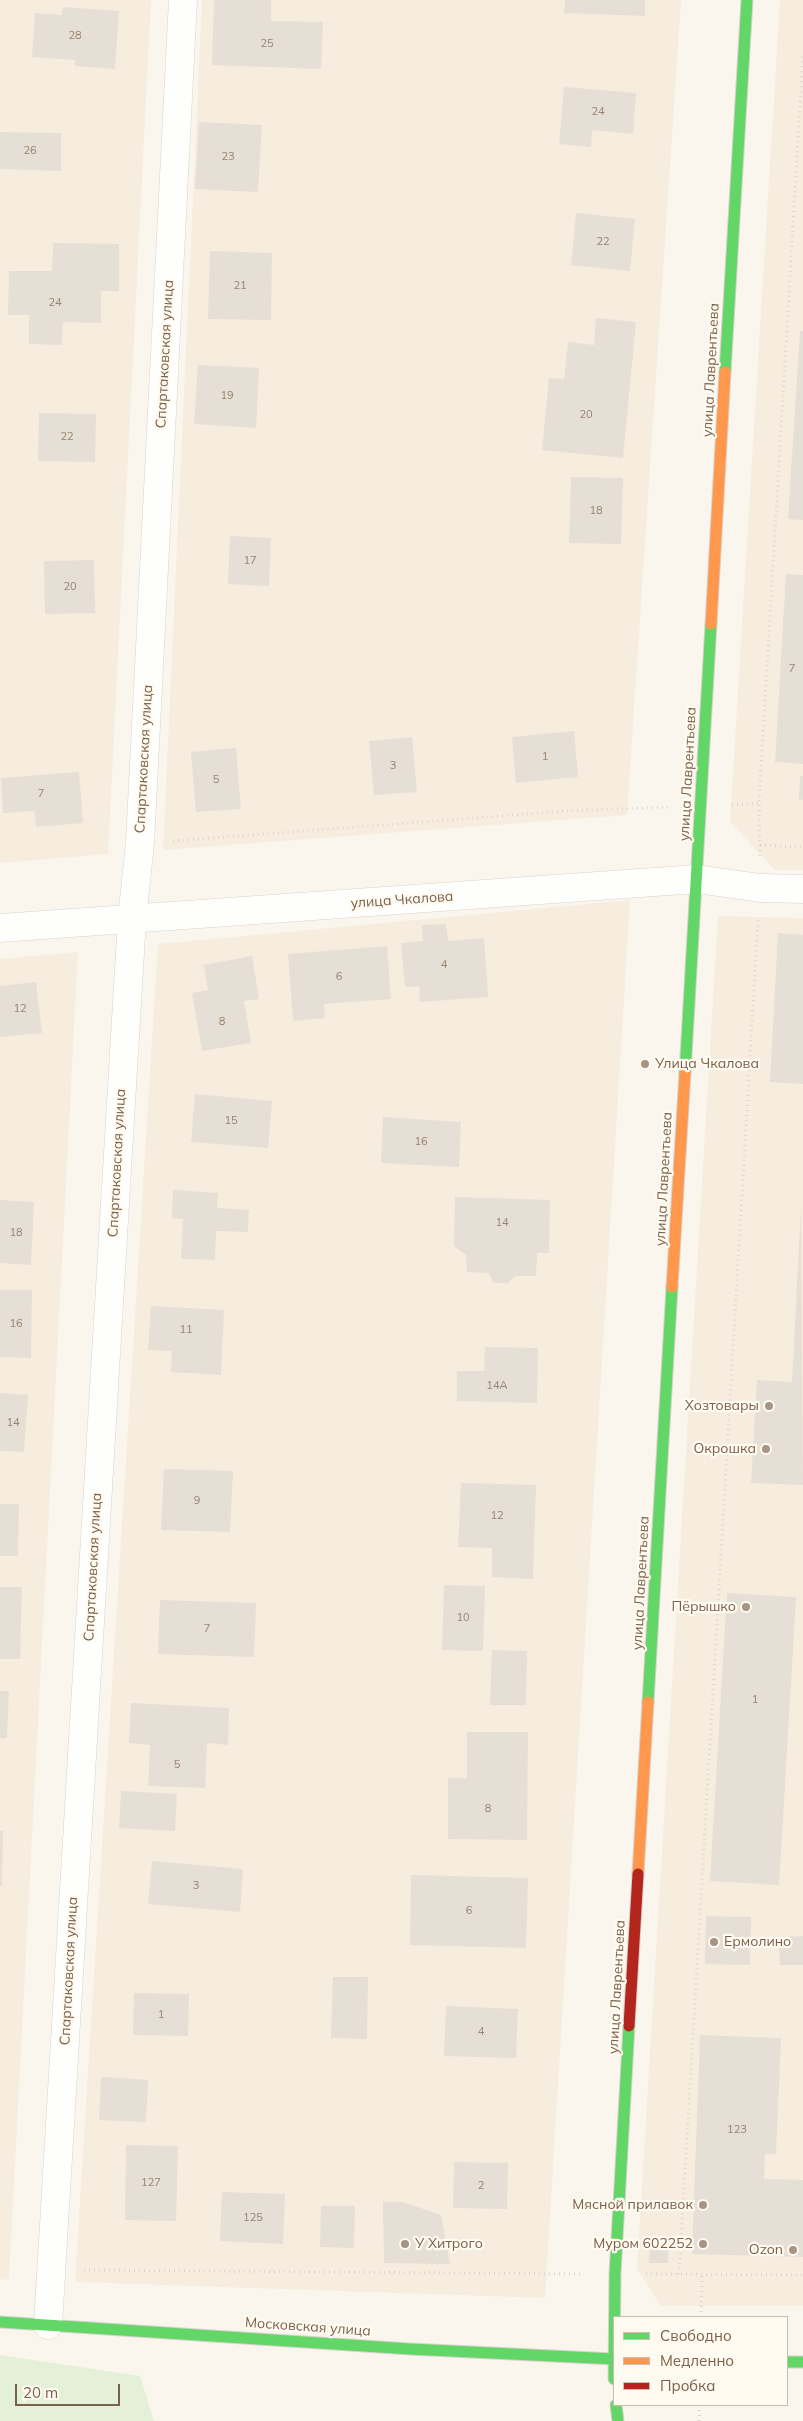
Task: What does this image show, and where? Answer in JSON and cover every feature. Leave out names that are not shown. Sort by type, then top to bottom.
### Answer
[{"type":"street","name":"Спартаковская улица","points":[[48,2325],[132,919],[140,843],[183,0]]},
{"type":"street","name":"улица Лаврентьева","points":[[614,2316],[747,0]]},
{"type":"street","name":"улица Чкалова","points":[[0,928],[697,879],[760,888],[803,889]]},
{"type":"street","name":"Московская улица","points":[[0,2322],[410,2349],[613,2359]]},
{"type":"street","points":[[788,2362],[803,2362]]},
{"type":"street","points":[[616,2406],[618,2421]]},
{"type":"path","points":[[679,2274],[760,888],[759,803],[803,55]]},
{"type":"path","points":[[140,843],[564,811],[759,803]]},
{"type":"path","points":[[760,845],[803,847]]},
{"type":"path","points":[[51,2270],[803,2275]]},
{"type":"path","points":[[701,2316],[702,2275]]},
{"type":"path","points":[[700,2406],[700,2421]]},
{"type":"shaded area","points":[[0,0],[151,0],[108,854],[0,863]]},
{"type":"shaded area","points":[[202,0],[681,0],[627,815],[163,850]]},
{"type":"shaded area","points":[[780,0],[803,0],[803,870],[775,870],[730,822]]},
{"type":"shaded area","points":[[630,900],[545,2298],[75,2282],[158,944]]},
{"type":"shaded area","points":[[718,916],[803,918],[803,2306],[661,2306],[637,2269]]},
{"type":"shaded area","points":[[78,952],[9,2280],[0,2279],[0,959]]},
{"type":"green space","points":[[0,2355],[140,2376],[154,2421],[0,2421]]},
{"type":"building","points":[[214,0],[271,0],[271,21],[323,22],[321,69],[212,65]]},
{"type":"building","points":[[565,0],[645,0],[645,16],[564,13]]},
{"type":"building","points":[[63,7],[119,11],[115,69],[75,66],[75,60],[32,57],[35,13],[62,15]]},
{"type":"building","points":[[564,87],[636,93],[633,134],[592,130],[591,147],[559,144]]},
{"type":"building","points":[[199,122],[262,125],[258,192],[195,189]]},
{"type":"building","points":[[0,132],[61,133],[61,171],[0,169]]},
{"type":"building","points":[[576,213],[635,219],[630,271],[571,265]]},
{"type":"building","points":[[53,243],[119,244],[119,291],[101,291],[101,323],[63,322],[62,345],[29,344],[29,315],[8,315],[9,271],[52,271]]},
{"type":"building","points":[[210,251],[272,253],[271,320],[208,319]]},
{"type":"building","points":[[596,318],[636,322],[623,458],[542,450],[549,378],[564,379],[568,342],[594,345]]},
{"type":"building","points":[[800,331],[803,331],[803,520],[788,519]]},
{"type":"building","points":[[198,365],[259,368],[256,428],[194,424]]},
{"type":"building","points":[[39,413],[96,414],[95,462],[38,461]]},
{"type":"building","points":[[571,477],[623,478],[621,544],[569,543]]},
{"type":"building","points":[[230,536],[271,538],[269,586],[228,584]]},
{"type":"building","points":[[94,560],[95,613],[45,614],[44,561]]},
{"type":"building","points":[[786,574],[803,575],[803,764],[775,762]]},
{"type":"building","points":[[574,731],[578,777],[516,783],[512,737]]},
{"type":"building","points":[[412,737],[417,792],[374,795],[369,741]]},
{"type":"building","points":[[236,748],[241,809],[196,812],[191,752]]},
{"type":"building","points":[[79,772],[83,823],[36,827],[35,811],[3,813],[1,778]]},
{"type":"building","points":[[800,776],[803,776],[803,800],[799,799]]},
{"type":"building","points":[[446,924],[448,941],[484,938],[488,997],[420,1002],[419,986],[405,987],[401,943],[423,941],[422,925]]},
{"type":"building","points":[[778,933],[803,935],[803,1084],[770,1082]]},
{"type":"building","points":[[387,946],[391,999],[324,1004],[325,1018],[293,1021],[288,954]]},
{"type":"building","points":[[252,956],[259,999],[244,1001],[251,1043],[202,1051],[192,993],[208,990],[204,965]]},
{"type":"building","points":[[36,982],[42,1033],[0,1037],[0,986]]},
{"type":"building","points":[[195,1094],[272,1101],[268,1148],[191,1142]]},
{"type":"building","points":[[383,1117],[461,1122],[459,1167],[381,1163]]},
{"type":"building","points":[[173,1190],[218,1193],[217,1208],[249,1210],[248,1232],[216,1231],[215,1260],[181,1259],[183,1219],[172,1218]]},
{"type":"building","points":[[455,1197],[550,1200],[549,1253],[537,1253],[536,1276],[515,1276],[508,1283],[493,1283],[489,1273],[467,1272],[466,1255],[454,1246]]},
{"type":"building","points":[[0,1200],[34,1202],[31,1265],[0,1263]]},
{"type":"building","points":[[801,1207],[803,1485],[751,1483],[757,1380],[792,1382]]},
{"type":"building","points":[[0,1290],[32,1290],[31,1358],[0,1357]]},
{"type":"building","points":[[151,1306],[224,1310],[221,1375],[171,1372],[172,1351],[148,1350]]},
{"type":"building","points":[[485,1347],[538,1348],[537,1403],[457,1401],[457,1371],[484,1371]]},
{"type":"building","points":[[0,1393],[28,1395],[24,1452],[0,1451]]},
{"type":"building","points":[[164,1469],[233,1471],[230,1532],[161,1530]]},
{"type":"building","points":[[461,1483],[536,1485],[533,1579],[492,1577],[492,1548],[458,1547]]},
{"type":"building","points":[[0,1504],[19,1504],[18,1556],[0,1556]]},
{"type":"building","points":[[444,1585],[485,1586],[483,1651],[442,1650]]},
{"type":"building","points":[[0,1587],[22,1587],[20,1659],[0,1659]]},
{"type":"building","points":[[727,1593],[796,1597],[779,1885],[710,1881]]},
{"type":"building","points":[[160,1600],[256,1603],[254,1657],[158,1654]]},
{"type":"building","points":[[492,1650],[527,1651],[526,1705],[490,1705]]},
{"type":"building","points":[[0,1691],[9,1691],[7,1738],[0,1738]]},
{"type":"building","points":[[131,1703],[229,1708],[228,1745],[207,1743],[205,1788],[148,1786],[150,1745],[129,1743]]},
{"type":"building","points":[[467,1732],[528,1732],[527,1840],[448,1839],[448,1778],[467,1778]]},
{"type":"building","points":[[121,1791],[177,1794],[175,1831],[119,1828]]},
{"type":"building","points":[[0,1831],[3,1831],[2,1886],[0,1886]]},
{"type":"building","points":[[152,1861],[243,1869],[240,1912],[148,1904]]},
{"type":"building","points":[[411,1875],[528,1878],[526,1948],[410,1945]]},
{"type":"building","points":[[706,1916],[751,1917],[750,1965],[705,1964]]},
{"type":"building","points":[[803,1936],[803,1965],[780,1965],[779,1937]]},
{"type":"building","points":[[333,1977],[368,1977],[367,2039],[331,2038]]},
{"type":"building","points":[[134,1993],[189,1994],[188,2036],[133,2035]]},
{"type":"building","points":[[446,2006],[518,2009],[516,2058],[444,2056]]},
{"type":"building","points":[[700,2035],[781,2038],[776,2154],[765,2154],[764,2179],[803,2180],[803,2257],[692,2254]]},
{"type":"building","points":[[101,2077],[148,2080],[146,2122],[99,2120]]},
{"type":"building","points":[[126,2145],[178,2146],[176,2221],[125,2220]]},
{"type":"building","points":[[454,2162],[508,2163],[507,2209],[453,2208]]},
{"type":"building","points":[[222,2192],[285,2194],[283,2244],[220,2241]]},
{"type":"building","points":[[383,2202],[403,2202],[441,2215],[450,2264],[384,2263]]},
{"type":"building","points":[[321,2206],[355,2206],[354,2248],[320,2247]]},
{"type":"building","points":[[650,2248],[669,2248],[668,2263],[649,2263]]},
{"type":"traffic: fast","points":[[725,372],[747,0]]},
{"type":"traffic: fast","points":[[685,1073],[711,624]]},
{"type":"traffic: fast","points":[[648,1702],[672,1287]]},
{"type":"traffic: fast","points":[[615,2316],[615,2274],[629,2026]]},
{"type":"traffic: fast","points":[[0,2322],[410,2349],[613,2359]]},
{"type":"traffic: fast","points":[[788,2362],[803,2362]]},
{"type":"traffic: fast","points":[[616,2406],[618,2421]]},
{"type":"traffic: slow","points":[[711,624],[725,372]]},
{"type":"traffic: slow","points":[[672,1287],[685,1073]]},
{"type":"traffic: slow","points":[[638,1874],[648,1702]]},
{"type":"traffic: jam","points":[[629,2026],[638,1874]]},
{"type":"place","name":"Улица Чкалова","points":[[645,1064]]},
{"type":"place","name":"Хозтовары","points":[[769,1406]]},
{"type":"place","name":"Окрошка","points":[[766,1449]]},
{"type":"place","name":"Пёрышко","points":[[746,1607]]},
{"type":"place","name":"Ермолино","points":[[714,1942]]},
{"type":"place","name":"Мясной прилавок","points":[[703,2205]]},
{"type":"place","name":"У Хитрого","points":[[405,2244]]},
{"type":"place","name":"Муром 602252","points":[[703,2244]]},
{"type":"place","name":"Ozon","points":[[793,2250]]}]
